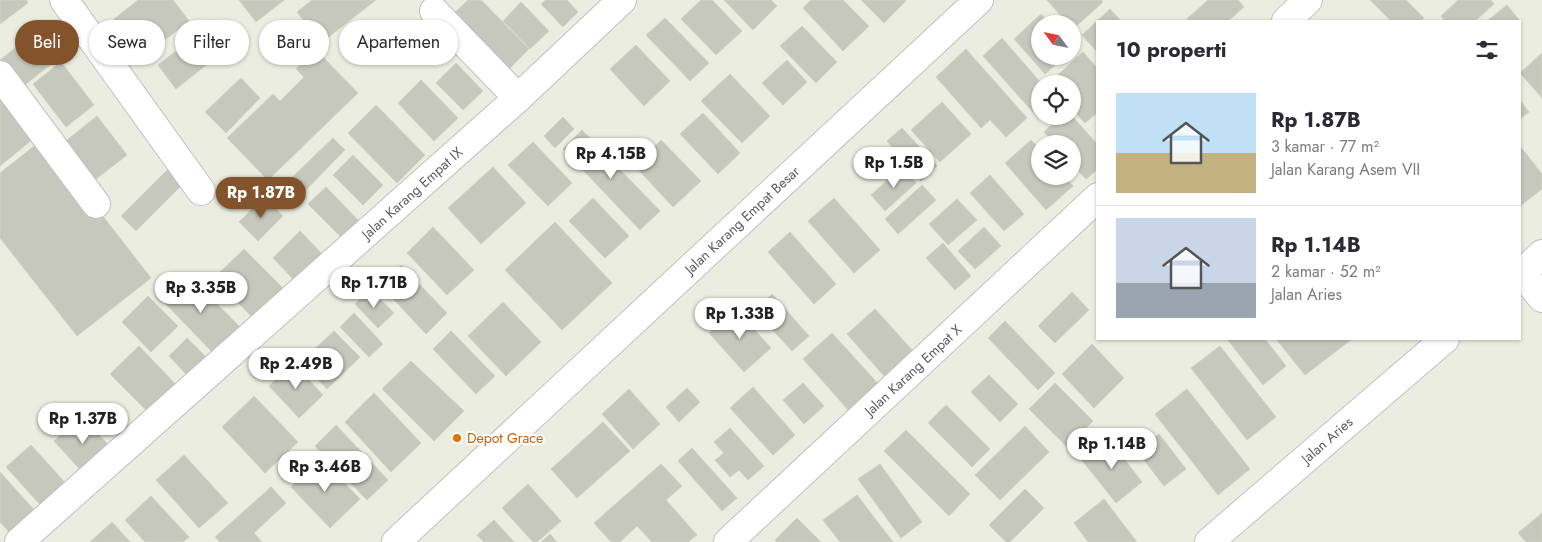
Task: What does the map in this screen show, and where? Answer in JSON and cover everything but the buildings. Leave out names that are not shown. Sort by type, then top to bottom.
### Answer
[{"type":"street","points":[[64,0],[201,191]]},
{"type":"street","name":"Jalan Karang Empat IX","points":[[19,542],[518,98],[622,0]]},
{"type":"street","name":"Jalan Karang Empat Besar","points":[[396,542],[979,0]]},
{"type":"street","points":[[1287,20],[1308,0]]},
{"type":"street","points":[[434,11],[518,98]]},
{"type":"street","points":[[0,74],[96,204]]},
{"type":"street","name":"Jalan Karang Empat X","points":[[728,542],[1096,199]]},
{"type":"street","points":[[1542,254],[1521,274],[1542,298]]},
{"type":"street","name":"Jalan Aries","points":[[1209,542],[1445,340]]},
{"type":"place","name":"Depot Grace","points":[[457,438]]}]
